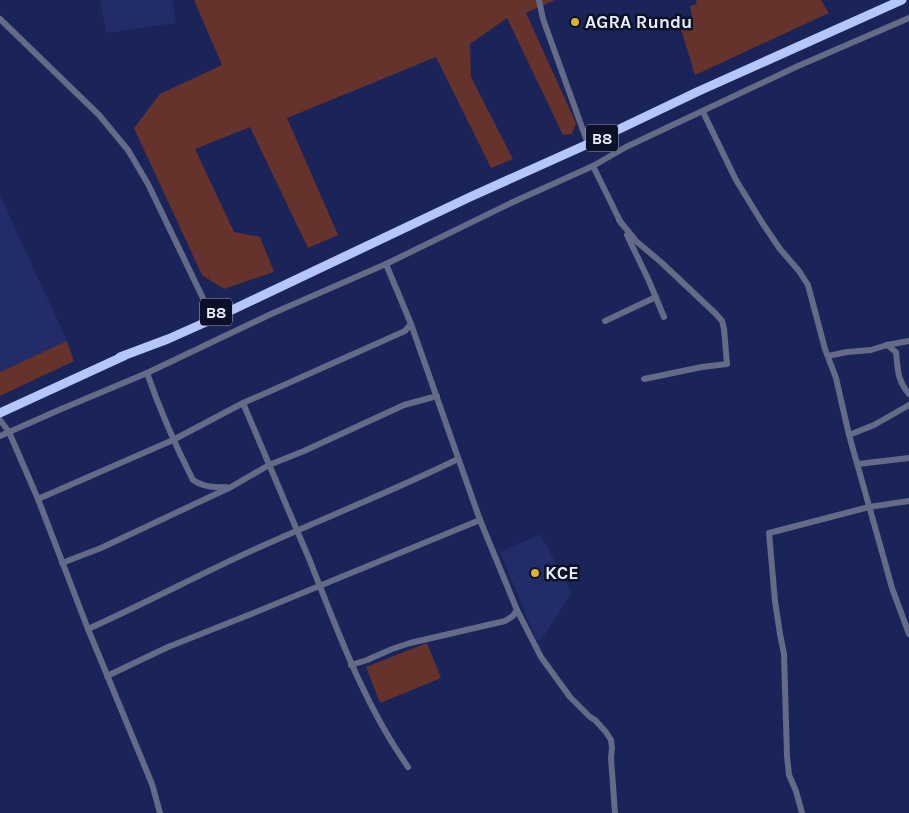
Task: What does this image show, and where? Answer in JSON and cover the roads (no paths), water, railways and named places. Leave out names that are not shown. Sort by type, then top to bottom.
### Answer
[{"type":"highway","name":"B8","points":[[0,413],[120,358],[168,339],[699,91],[901,0]]},
{"type":"street","points":[[539,0],[543,19],[588,144]]},
{"type":"street","points":[[0,436],[147,373],[271,314],[386,264],[426,243],[484,218],[513,202],[593,166],[626,147],[798,66],[909,18]]},
{"type":"street","points":[[0,19],[99,115],[128,150],[148,184],[212,317]]},
{"type":"street","points":[[703,112],[736,180],[763,224],[780,249],[799,271],[808,286],[836,378],[849,435],[892,588],[909,634]]},
{"type":"street","points":[[593,166],[638,258],[664,317]]},
{"type":"street","points":[[619,220],[636,241],[716,314],[722,321],[724,329],[728,364],[644,378]]},
{"type":"street","points":[[386,264],[411,324],[480,520],[516,610],[541,657],[570,697],[595,720],[611,740],[610,758],[615,813]]},
{"type":"street","points":[[605,321],[656,297]]},
{"type":"street","points":[[38,499],[173,440],[243,403],[405,331],[411,324]]},
{"type":"street","points":[[828,356],[871,350],[909,341]]},
{"type":"street","points":[[887,345],[896,352],[900,380],[902,386],[909,394]]},
{"type":"street","points":[[147,373],[173,440],[193,480],[216,488],[230,487]]},
{"type":"street","points":[[62,563],[102,548],[230,487],[269,465],[304,452],[404,404],[437,396]]},
{"type":"street","points":[[243,403],[297,530],[351,665],[372,709],[408,767]]},
{"type":"street","points":[[849,435],[874,425],[909,405]]},
{"type":"street","points":[[0,420],[9,432],[38,499],[88,629],[152,784],[160,813]]},
{"type":"street","points":[[858,464],[909,458]]},
{"type":"street","points":[[88,629],[297,530],[372,499],[458,459]]},
{"type":"street","points":[[802,813],[796,791],[789,776],[784,654],[775,601],[768,533],[869,507],[909,501]]},
{"type":"street","points":[[107,676],[168,647],[480,520]]},
{"type":"street","points":[[351,665],[410,643],[505,621],[513,616],[516,610]]},
{"type":"place","name":"AGRA Rundu","points":[[575,22]]},
{"type":"place","name":"KCE","points":[[535,573]]}]
